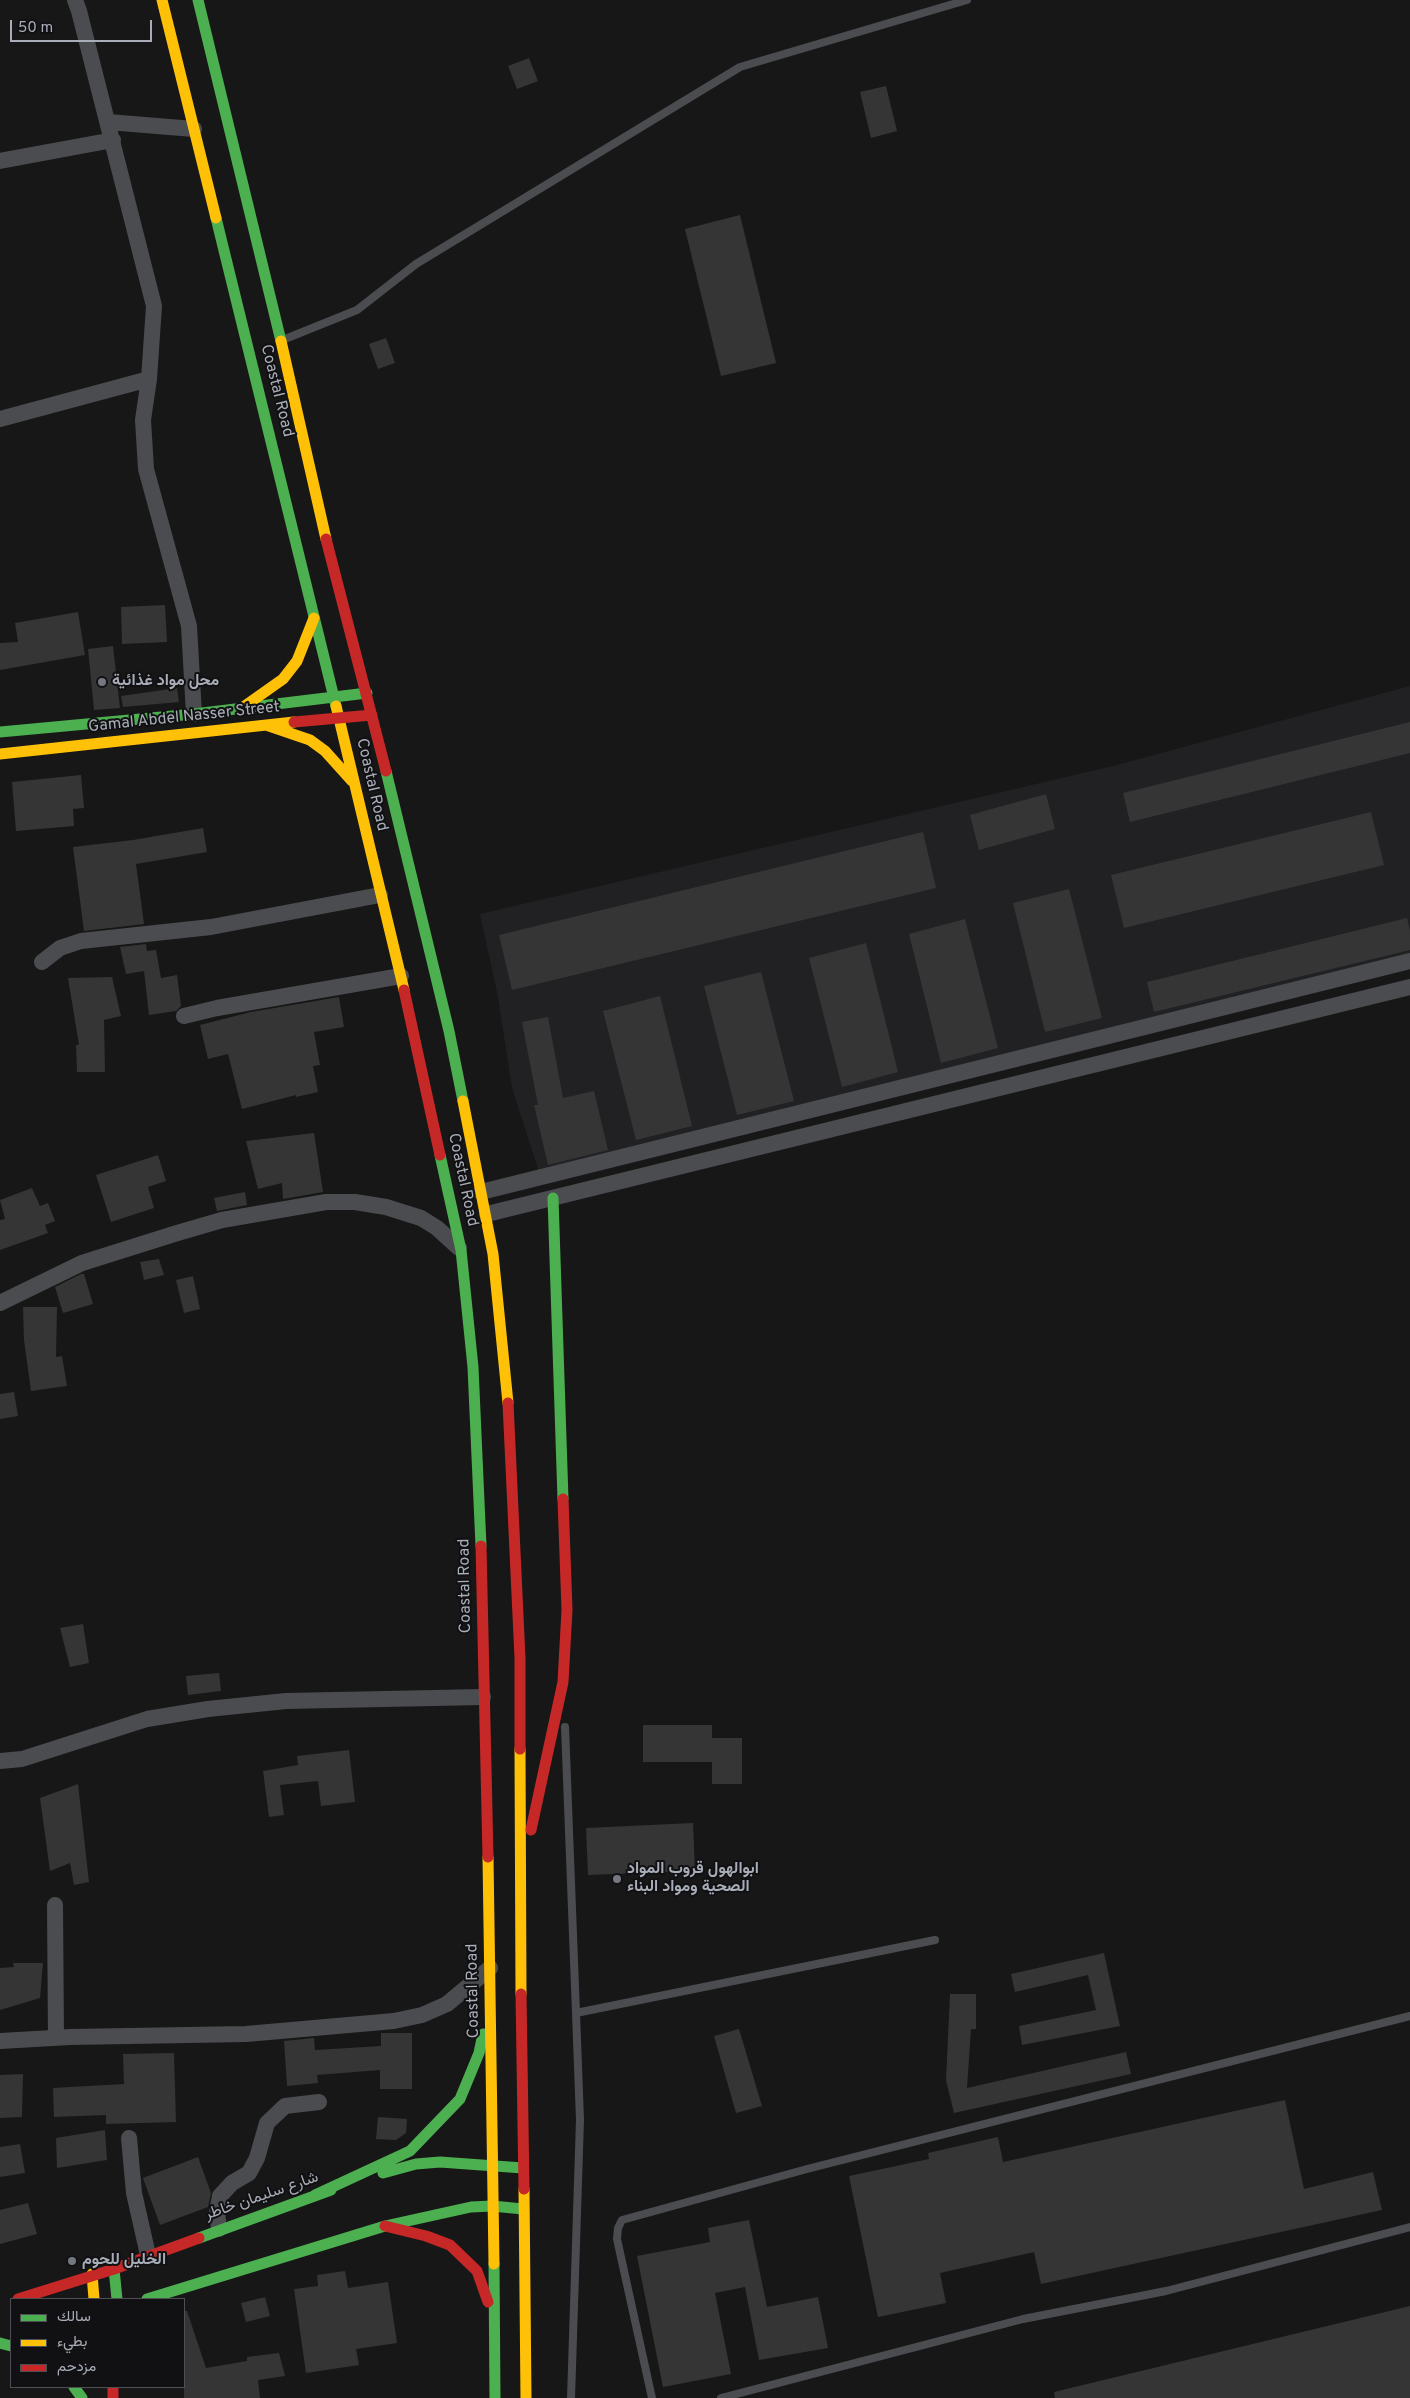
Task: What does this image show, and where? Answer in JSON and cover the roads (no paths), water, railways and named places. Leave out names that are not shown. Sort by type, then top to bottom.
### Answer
[{"type":"main road","name":"Coastal Road","points":[[162,0],[401,976],[461,1250],[473,1367],[480,1498],[491,1996],[495,2398]]},
{"type":"main road","name":"Coastal Road","points":[[198,0],[281,341],[327,542],[367,693],[449,1031],[487,1214],[507,1377],[520,1658],[520,1882],[526,2398]]},
{"type":"main road","points":[[242,708],[266,693],[283,679],[297,662],[314,618]]},
{"type":"main road","name":"Gamal Abdel Nasser Street","points":[[0,732],[194,714],[367,693]]},
{"type":"main road","name":"Gamal Abdel Nasser Street","points":[[0,754],[266,725],[372,716]]},
{"type":"main road","points":[[266,725],[310,740],[326,751],[354,782]]},
{"type":"main road","points":[[520,1882],[563,1682],[567,1610],[553,1198]]},
{"type":"main road","points":[[315,2195],[410,2151],[460,2099],[479,2053],[491,1996]]},
{"type":"main road","name":"شارع سليمان خاطر","points":[[21,2298],[92,2274],[114,2269],[315,2195],[416,2164],[440,2162],[523,2168]]},
{"type":"main road","points":[[151,2298],[385,2226],[471,2207],[492,2206],[523,2209]]},
{"type":"main road","points":[[385,2226],[426,2236],[450,2245],[465,2258],[477,2271],[485,2290],[495,2341]]},
{"type":"main road","points":[[114,2269],[117,2298]]},
{"type":"main road","points":[[92,2274],[94,2298]]},
{"type":"street","points":[[75,0],[113,140],[154,306],[149,379],[143,420],[146,469],[189,626],[194,714]]},
{"type":"street","points":[[108,122],[194,129]]},
{"type":"street","points":[[0,161],[113,140]]},
{"type":"street","points":[[0,419],[149,379]]},
{"type":"street","points":[[42,962],[60,948],[81,941],[211,928],[380,895]]},
{"type":"street","points":[[482,1192],[1112,1037],[1410,961]]},
{"type":"street","points":[[184,1016],[217,1008],[401,976]]},
{"type":"street","points":[[487,1214],[1410,987]]},
{"type":"street","points":[[1112,1037],[1117,1058]]},
{"type":"street","points":[[0,1303],[82,1264],[174,1234],[222,1220],[326,1202],[362,1203],[386,1207],[421,1218],[437,1228],[461,1250]]},
{"type":"street","points":[[0,1761],[22,1759],[147,1719],[208,1709],[286,1701],[483,1696]]},
{"type":"street","points":[[55,1904],[56,2038]]},
{"type":"street","points":[[0,2041],[246,2034],[394,2021],[422,2015],[447,2004],[490,1968]]},
{"type":"street","points":[[219,2229],[217,2212],[220,2196],[232,2183],[249,2173],[253,2167],[267,2123],[285,2106],[319,2102]]},
{"type":"street","points":[[129,2138],[134,2193],[148,2255]]},
{"type":"lane","points":[[281,341],[357,310],[416,264],[740,67],[967,0]]},
{"type":"lane","points":[[563,1682],[580,2120],[571,2398]]},
{"type":"lane","points":[[576,2013],[935,1940]]},
{"type":"lane","points":[[652,2398],[617,2239],[618,2228],[622,2220],[807,2169],[1410,2016]]},
{"type":"lane","points":[[721,2398],[1023,2319],[1166,2291],[1410,2226]]},
{"type":"place","name":"محل مواد غذائية","points":[[102,682]]},
{"type":"place","name":"ابوالهول قروب المواد الصحية ومواد البناء","points":[[617,1879]]},
{"type":"place","name":"الخليل للحوم","points":[[72,2261]]}]
